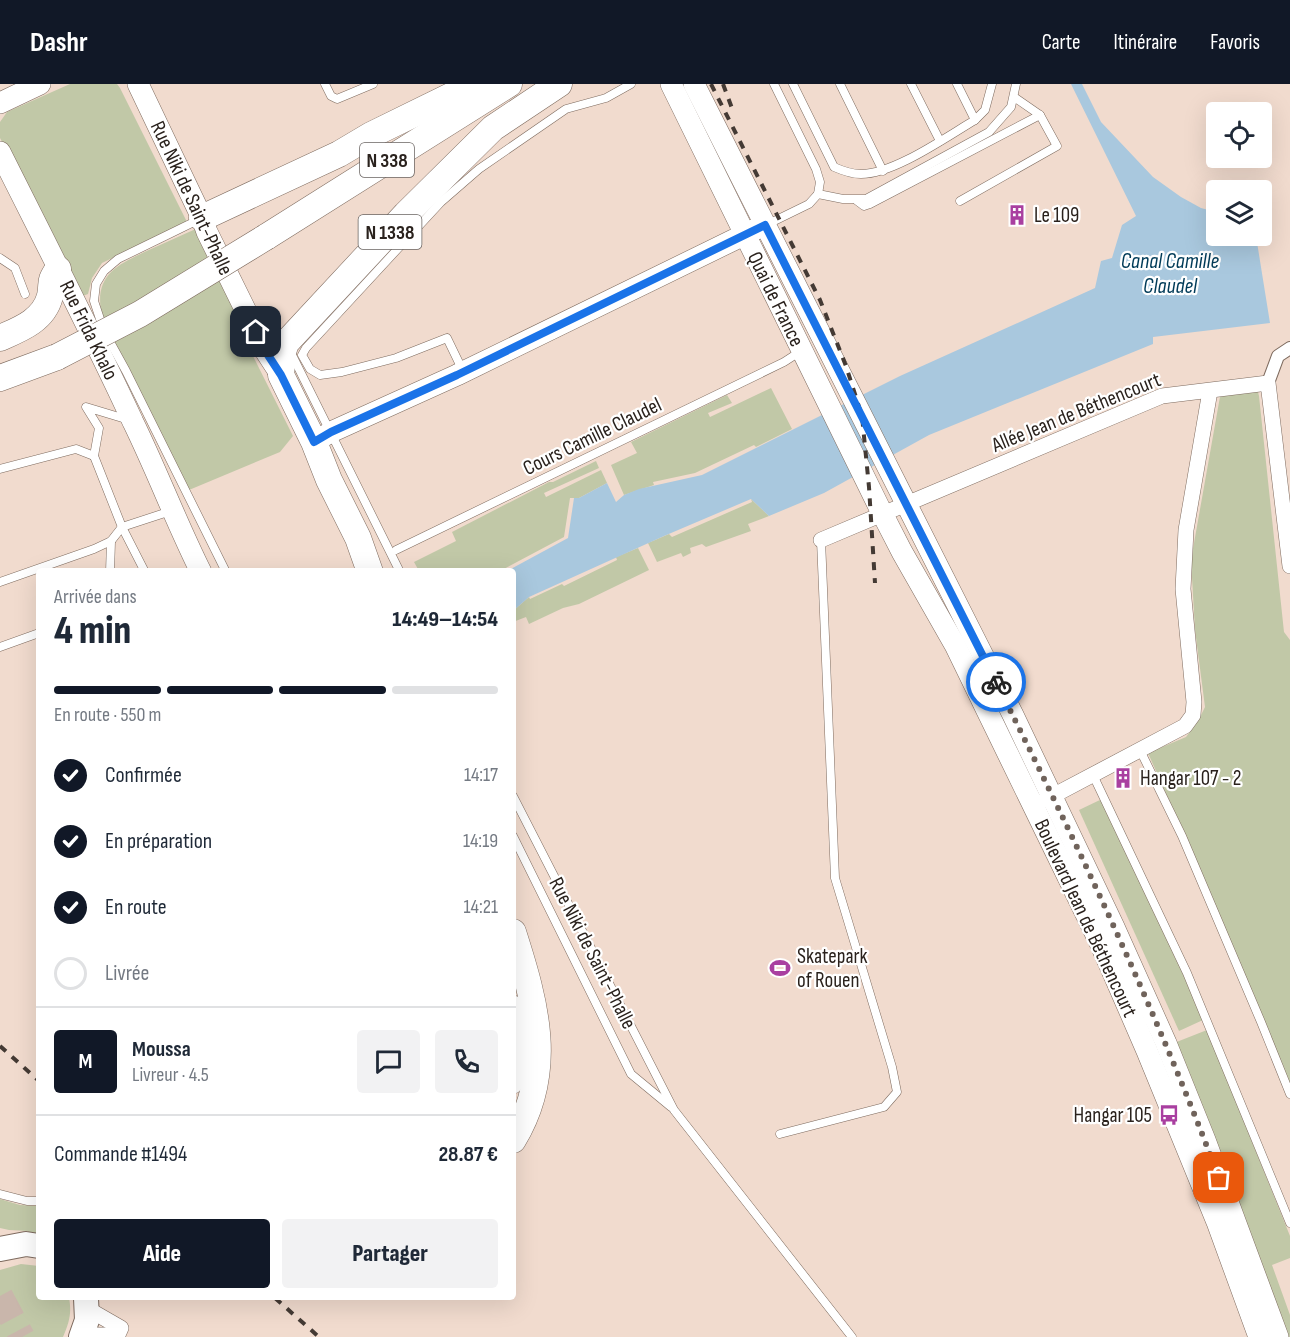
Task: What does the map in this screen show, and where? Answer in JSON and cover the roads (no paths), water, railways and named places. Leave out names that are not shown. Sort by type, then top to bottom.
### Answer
[{"type":"highway","points":[[202,218],[339,154],[371,135],[475,84]]},
{"type":"highway","name":"N 338","points":[[0,378],[57,357],[140,314],[509,84]]},
{"type":"highway","name":"N 1338","points":[[281,375],[283,352],[290,339],[390,232],[493,128],[559,84]]},
{"type":"highway","points":[[0,338],[25,327],[37,318],[50,296],[50,280],[58,269]]},
{"type":"highway","points":[[281,375],[322,437],[329,480],[358,538],[369,568]]},
{"type":"highway","points":[[516,942],[530,988],[538,1040],[533,1097],[525,1121],[516,1135]]},
{"type":"main road","points":[[0,104],[40,84]]},
{"type":"main road","name":"Rue Niki de Saint-Phalle","points":[[138,84],[207,232],[266,352],[281,375]]},
{"type":"main road","name":"Quai de France","points":[[671,84],[882,513]]},
{"type":"main road","name":"Quai de France","points":[[694,84],[905,503]]},
{"type":"main road","name":"Rue Frida Khalo","points":[[0,152],[133,422],[199,568]]},
{"type":"main road","points":[[322,437],[464,372],[765,225]]},
{"type":"main road","name":"Boulevard Jean de Béthencourt","points":[[905,503],[1043,801],[1217,1222],[1259,1337]]},
{"type":"main road","name":"Boulevard Jean de Béthencourt","points":[[882,513],[1114,927],[1166,1043],[1278,1337]]},
{"type":"main road","points":[[516,1028],[518,1054],[516,1066]]},
{"type":"main road","points":[[3,1244],[36,1246]]},
{"type":"main road","points":[[81,1336],[87,1303]]},
{"type":"street","points":[[1290,348],[1278,356],[1268,383],[1290,566]]},
{"type":"street","name":"Allée Jean de Béthencourt","points":[[821,540],[1162,396],[1268,383]]},
{"type":"street","points":[[1043,801],[1185,726],[1192,715],[1194,686],[1184,589],[1186,530],[1210,391]]},
{"type":"street","points":[[81,1336],[94,1334],[119,1336],[121,1328],[87,1303]]},
{"type":"lane","points":[[325,84],[331,96],[337,99],[373,84]]},
{"type":"lane","points":[[464,372],[447,338],[396,358],[342,372],[320,375],[310,369],[302,355],[441,202],[479,169],[566,109],[606,98],[631,84]]},
{"type":"lane","points":[[765,225],[810,204],[818,194],[820,182],[816,169],[774,84]]},
{"type":"lane","points":[[793,84],[834,167],[855,174],[884,171],[975,120],[985,110],[992,84]]},
{"type":"lane","points":[[840,84],[884,171]]},
{"type":"lane","points":[[911,84],[940,141]]},
{"type":"lane","points":[[957,84],[975,120]]},
{"type":"lane","points":[[818,194],[854,200],[866,199],[989,132],[1007,113],[1014,97],[1016,84]]},
{"type":"lane","points":[[960,201],[1057,146],[1040,115],[1014,97]]},
{"type":"lane","points":[[854,200],[864,206],[870,204],[1040,115]]},
{"type":"lane","name":"Rue Frida Khalo","points":[[202,218],[118,259],[104,271],[96,284],[94,301],[104,332],[126,371],[224,568]]},
{"type":"lane","points":[[0,258],[15,268],[26,294]]},
{"type":"lane","points":[[290,339],[296,366],[322,437],[398,568]]},
{"type":"lane","name":"Cours Camille Claudel","points":[[396,550],[774,367],[802,351]]},
{"type":"lane","points":[[133,422],[86,406],[99,428],[94,456],[122,527],[143,568]]},
{"type":"lane","points":[[0,469],[75,450],[94,456]]},
{"type":"lane","points":[[40,568],[111,541],[122,527],[172,511]]},
{"type":"lane","points":[[780,1134],[884,1107],[897,1092],[892,1067],[835,878],[821,540]]},
{"type":"lane","points":[[110,568],[111,541]]},
{"type":"lane","points":[[0,582],[36,569]]},
{"type":"lane","points":[[0,647],[36,634]]},
{"type":"lane","points":[[1140,750],[1182,836],[1262,1022],[1290,1094]]},
{"type":"lane","points":[[1094,775],[1187,973],[1290,1223]]},
{"type":"lane","name":"Rue Niki de Saint-Phalle","points":[[516,802],[674,1110],[852,1337]]},
{"type":"lane","name":"Rue Niki de Saint-Phalle","points":[[516,842],[631,1074],[674,1110]]},
{"type":"lane","points":[[0,1194],[36,1201]]},
{"type":"water","name":"Canal Camille Claudel","points":[[1071,84],[1082,84],[1101,122],[1153,177],[1181,197],[1206,209],[1206,246],[1258,246],[1270,323],[1153,337],[1153,344],[929,435],[824,493],[769,516],[751,499],[529,597],[516,608],[516,568],[512,568],[568,538],[574,498],[579,498],[607,483],[616,502],[624,495],[639,489],[702,475],[900,376],[1095,288],[1101,261],[1112,258],[1122,225],[1136,216]]},
{"type":"tunnel","points":[[0,1296],[22,1337]]},
{"type":"railway","points":[[711,84],[820,300],[846,366],[862,416],[875,583]]},
{"type":"railway","points":[[723,84],[733,111]]},
{"type":"railway","points":[[0,1046],[36,1078]]},
{"type":"railway","points":[[277,1300],[319,1337]]},
{"type":"place","name":"Le 109","points":[[1017,215]]},
{"type":"place","name":"Hangar 107 - 2","points":[[1123,778]]},
{"type":"place","name":"Skatepark of Rouen","points":[[780,968]]},
{"type":"place","name":"Hangar 105","points":[[1169,1115]]}]
